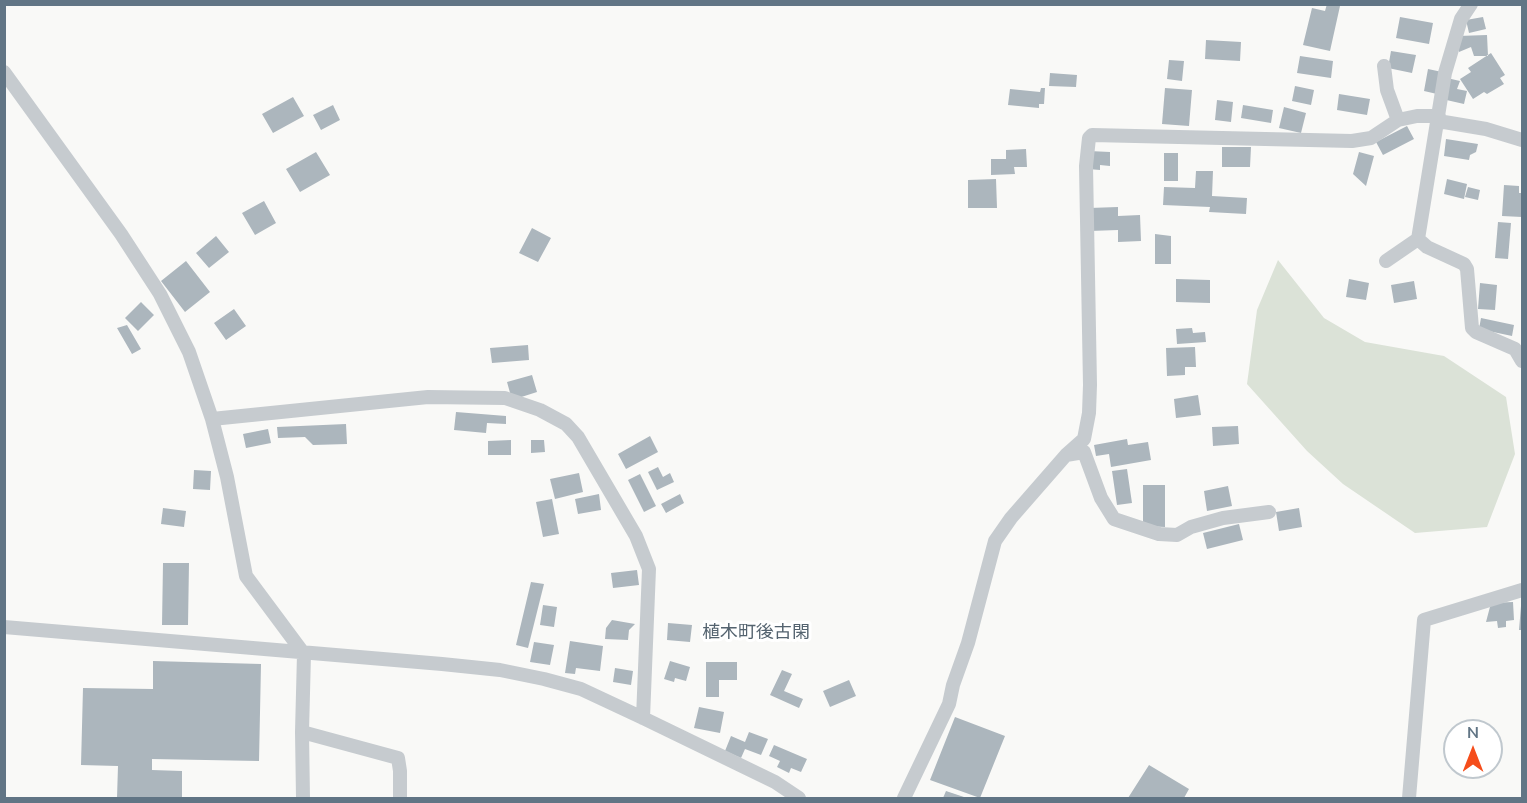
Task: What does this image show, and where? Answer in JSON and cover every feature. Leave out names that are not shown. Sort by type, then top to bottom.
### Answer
[{"type":"street","points":[[1386,261],[1419,239],[1445,73],[1461,19],[1471,4]]},
{"type":"street","points":[[1384,66],[1387,90],[1398,120]]},
{"type":"street","points":[[4,72],[121,234],[160,294],[189,352],[212,419],[227,477],[246,576],[304,654],[303,798]]},
{"type":"street","points":[[904,798],[949,704],[995,541],[1011,518],[1066,455],[1084,439],[1089,413],[1086,166],[1089,138],[1092,135],[1352,141],[1371,138],[1398,120],[1417,116],[1438,118],[1522,140]]},
{"type":"street","points":[[1419,239],[1427,247],[1464,264],[1467,269],[1472,328],[1515,350],[1522,361]]},
{"type":"street","points":[[212,419],[428,397],[461,397],[505,398],[540,410],[566,424],[578,437],[636,536],[649,568],[644,718]]},
{"type":"street","points":[[1066,455],[1084,452],[1101,498],[1114,519],[1130,526],[1159,534],[1177,535],[1191,527],[1223,518],[1269,512]]},
{"type":"street","points":[[1408,798],[1424,620],[1522,590]]},
{"type":"street","points":[[4,627],[501,670],[581,689],[775,782],[799,798]]},
{"type":"street","points":[[302,732],[398,758],[400,798]]},
{"type":"shaded area","points":[[1278,260],[1324,318],[1365,342],[1444,356],[1506,397],[1515,454],[1487,527],[1415,533],[1343,484],[1307,451],[1247,384],[1257,310]]},
{"type":"building","points":[[1327,4],[1340,6],[1330,51],[1303,45],[1312,8],[1325,11]]},
{"type":"building","points":[[1400,17],[1433,23],[1429,44],[1396,38]]},
{"type":"building","points":[[1483,17],[1486,29],[1469,33],[1466,20]]},
{"type":"building","points":[[1487,35],[1488,56],[1474,56],[1471,47],[1459,52],[1458,36]]},
{"type":"building","points":[[1206,40],[1241,42],[1240,61],[1205,59]]},
{"type":"building","points":[[1391,51],[1416,55],[1412,73],[1388,68]]},
{"type":"building","points":[[1491,53],[1505,75],[1500,78],[1504,84],[1473,99],[1460,79],[1471,72],[1468,68]]},
{"type":"building","points":[[1300,56],[1333,61],[1331,78],[1297,73]]},
{"type":"building","points":[[1169,60],[1184,61],[1182,81],[1167,79]]},
{"type":"building","points":[[1428,69],[1442,72],[1437,94],[1424,91]]},
{"type":"building","points":[[1050,73],[1077,75],[1076,87],[1049,86]]},
{"type":"building","points":[[1447,78],[1460,81],[1457,89],[1467,91],[1464,104],[1442,99]]},
{"type":"building","points":[[1295,86],[1314,90],[1311,105],[1292,101]]},
{"type":"building","points":[[1041,88],[1045,88],[1044,104],[1039,104],[1039,108],[1008,105],[1010,89],[1040,92]]},
{"type":"building","points":[[1165,88],[1192,90],[1189,126],[1162,124]]},
{"type":"building","points":[[1339,94],[1370,99],[1367,115],[1337,110]]},
{"type":"building","points":[[293,97],[304,116],[273,133],[262,114]]},
{"type":"building","points":[[1217,100],[1233,102],[1231,122],[1215,120]]},
{"type":"building","points":[[333,105],[340,120],[321,130],[313,115]]},
{"type":"building","points":[[1243,105],[1273,110],[1271,123],[1241,118]]},
{"type":"building","points":[[1284,107],[1306,113],[1301,133],[1279,128]]},
{"type":"building","points":[[1407,126],[1414,139],[1383,155],[1376,142]]},
{"type":"building","points":[[1446,139],[1478,144],[1476,152],[1470,155],[1469,160],[1444,156]]},
{"type":"building","points":[[1222,147],[1251,147],[1250,167],[1222,167]]},
{"type":"building","points":[[1026,149],[1027,167],[1014,167],[1015,174],[991,175],[991,159],[1006,159],[1006,150]]},
{"type":"building","points":[[1089,151],[1110,152],[1110,166],[1100,165],[1100,170],[1088,169]]},
{"type":"building","points":[[316,152],[330,175],[300,192],[286,169]]},
{"type":"building","points":[[1359,152],[1374,156],[1366,186],[1353,174]]},
{"type":"building","points":[[1164,153],[1178,153],[1178,181],[1164,181]]},
{"type":"building","points":[[1196,171],[1213,171],[1212,196],[1247,198],[1246,214],[1209,212],[1210,207],[1163,205],[1164,187],[1195,188]]},
{"type":"building","points":[[996,179],[997,208],[968,208],[968,180]]},
{"type":"building","points":[[1447,179],[1467,184],[1464,199],[1444,194]]},
{"type":"building","points":[[1504,185],[1519,186],[1519,193],[1522,193],[1522,217],[1502,216]]},
{"type":"building","points":[[1468,187],[1480,190],[1478,200],[1465,197]]},
{"type":"building","points":[[264,201],[276,223],[255,235],[242,213]]},
{"type":"building","points":[[1118,207],[1118,216],[1140,215],[1141,241],[1118,242],[1118,230],[1090,231],[1089,208]]},
{"type":"building","points":[[1498,222],[1511,223],[1508,259],[1495,258]]},
{"type":"building","points":[[532,228],[551,238],[538,262],[519,253]]},
{"type":"building","points":[[1155,234],[1171,236],[1171,264],[1155,264]]},
{"type":"building","points":[[216,236],[229,252],[209,268],[196,253]]},
{"type":"building","points":[[186,261],[210,292],[185,312],[161,281]]},
{"type":"building","points":[[1176,279],[1210,280],[1210,303],[1176,302]]},
{"type":"building","points":[[1349,279],[1369,283],[1366,300],[1346,297]]},
{"type":"building","points":[[1414,281],[1417,299],[1394,303],[1391,285]]},
{"type":"building","points":[[1480,283],[1497,285],[1495,310],[1478,309]]},
{"type":"building","points":[[141,302],[154,315],[138,331],[125,318]]},
{"type":"building","points":[[234,309],[246,326],[226,340],[214,323]]},
{"type":"building","points":[[1481,318],[1514,325],[1512,336],[1479,329]]},
{"type":"building","points":[[127,325],[141,349],[132,354],[117,328]]},
{"type":"building","points":[[1192,328],[1193,333],[1205,332],[1206,342],[1177,344],[1176,329]]},
{"type":"building","points":[[528,345],[529,360],[492,363],[490,348]]},
{"type":"building","points":[[1195,347],[1196,367],[1185,367],[1185,375],[1167,376],[1166,348]]},
{"type":"building","points":[[532,375],[537,392],[512,400],[507,382]]},
{"type":"building","points":[[1198,395],[1201,415],[1176,418],[1174,399]]},
{"type":"building","points":[[456,412],[506,416],[506,424],[487,423],[486,433],[454,430]]},
{"type":"building","points":[[346,424],[347,444],[313,445],[305,437],[278,438],[277,427]]},
{"type":"building","points":[[1238,426],[1239,444],[1213,446],[1212,427]]},
{"type":"building","points":[[268,429],[271,443],[246,448],[243,434]]},
{"type":"building","points":[[650,436],[658,452],[626,469],[618,454]]},
{"type":"building","points":[[1127,439],[1128,445],[1148,442],[1151,460],[1111,467],[1109,454],[1096,456],[1094,445]]},
{"type":"building","points":[[511,440],[511,455],[488,455],[488,441]]},
{"type":"building","points":[[531,440],[544,440],[545,452],[531,453]]},
{"type":"building","points":[[658,467],[663,477],[670,473],[674,482],[657,490],[648,472]]},
{"type":"building","points":[[1127,469],[1132,503],[1117,505],[1112,471]]},
{"type":"building","points":[[194,470],[211,471],[210,490],[193,489]]},
{"type":"building","points":[[579,473],[583,492],[555,499],[550,479]]},
{"type":"building","points":[[640,474],[656,506],[644,512],[628,480]]},
{"type":"building","points":[[1143,485],[1165,485],[1165,527],[1143,526]]},
{"type":"building","points":[[1228,486],[1232,506],[1207,511],[1204,491]]},
{"type":"building","points":[[599,494],[601,510],[578,514],[575,499]]},
{"type":"building","points":[[680,494],[684,503],[666,513],[661,504]]},
{"type":"building","points":[[552,499],[559,534],[543,537],[536,502]]},
{"type":"building","points":[[163,508],[186,511],[184,527],[161,524]]},
{"type":"building","points":[[1299,508],[1302,527],[1279,531],[1276,512]]},
{"type":"building","points":[[1239,524],[1243,540],[1207,549],[1203,533]]},
{"type":"building","points":[[163,563],[189,563],[188,625],[162,625]]},
{"type":"building","points":[[637,570],[639,585],[613,588],[611,573]]},
{"type":"building","points":[[531,582],[544,584],[528,648],[516,645]]},
{"type":"building","points":[[1513,602],[1514,620],[1506,621],[1506,627],[1498,628],[1497,621],[1486,622],[1491,603]]},
{"type":"building","points":[[543,605],[557,607],[554,627],[540,625]]},
{"type":"building","points":[[1521,606],[1522,630],[1519,630]]},
{"type":"building","points":[[612,620],[635,624],[629,630],[628,640],[605,639],[606,628]]},
{"type":"building","points":[[668,623],[692,625],[690,642],[667,640]]},
{"type":"building","points":[[570,641],[603,646],[600,671],[576,668],[575,674],[565,673]]},
{"type":"building","points":[[534,642],[554,645],[550,665],[530,662]]},
{"type":"building","points":[[153,661],[261,664],[259,761],[152,759],[152,770],[182,771],[182,798],[117,798],[118,766],[81,765],[83,688],[153,689]]},
{"type":"building","points":[[670,661],[690,667],[686,681],[675,678],[674,682],[664,679]]},
{"type":"building","points":[[706,662],[737,662],[737,680],[719,680],[719,697],[706,697]]},
{"type":"building","points":[[615,668],[633,671],[631,685],[613,682]]},
{"type":"building","points":[[782,670],[792,674],[784,691],[803,699],[799,708],[770,695]]},
{"type":"building","points":[[849,680],[856,696],[830,707],[823,691]]},
{"type":"building","points":[[699,707],[724,712],[720,733],[694,728]]},
{"type":"building","points":[[955,717],[1005,736],[980,798],[930,780]]},
{"type":"building","points":[[749,732],[768,739],[761,755],[745,749],[741,758],[725,751],[731,736],[745,742]]},
{"type":"building","points":[[774,745],[807,759],[801,772],[791,768],[789,773],[777,767],[780,761],[769,756]]},
{"type":"building","points":[[1149,765],[1189,789],[1184,798],[1128,798]]},
{"type":"building","points":[[946,791],[967,798],[943,798]]},
{"type":"district","name":"植木町後古閑","points":[[756,634]]}]
